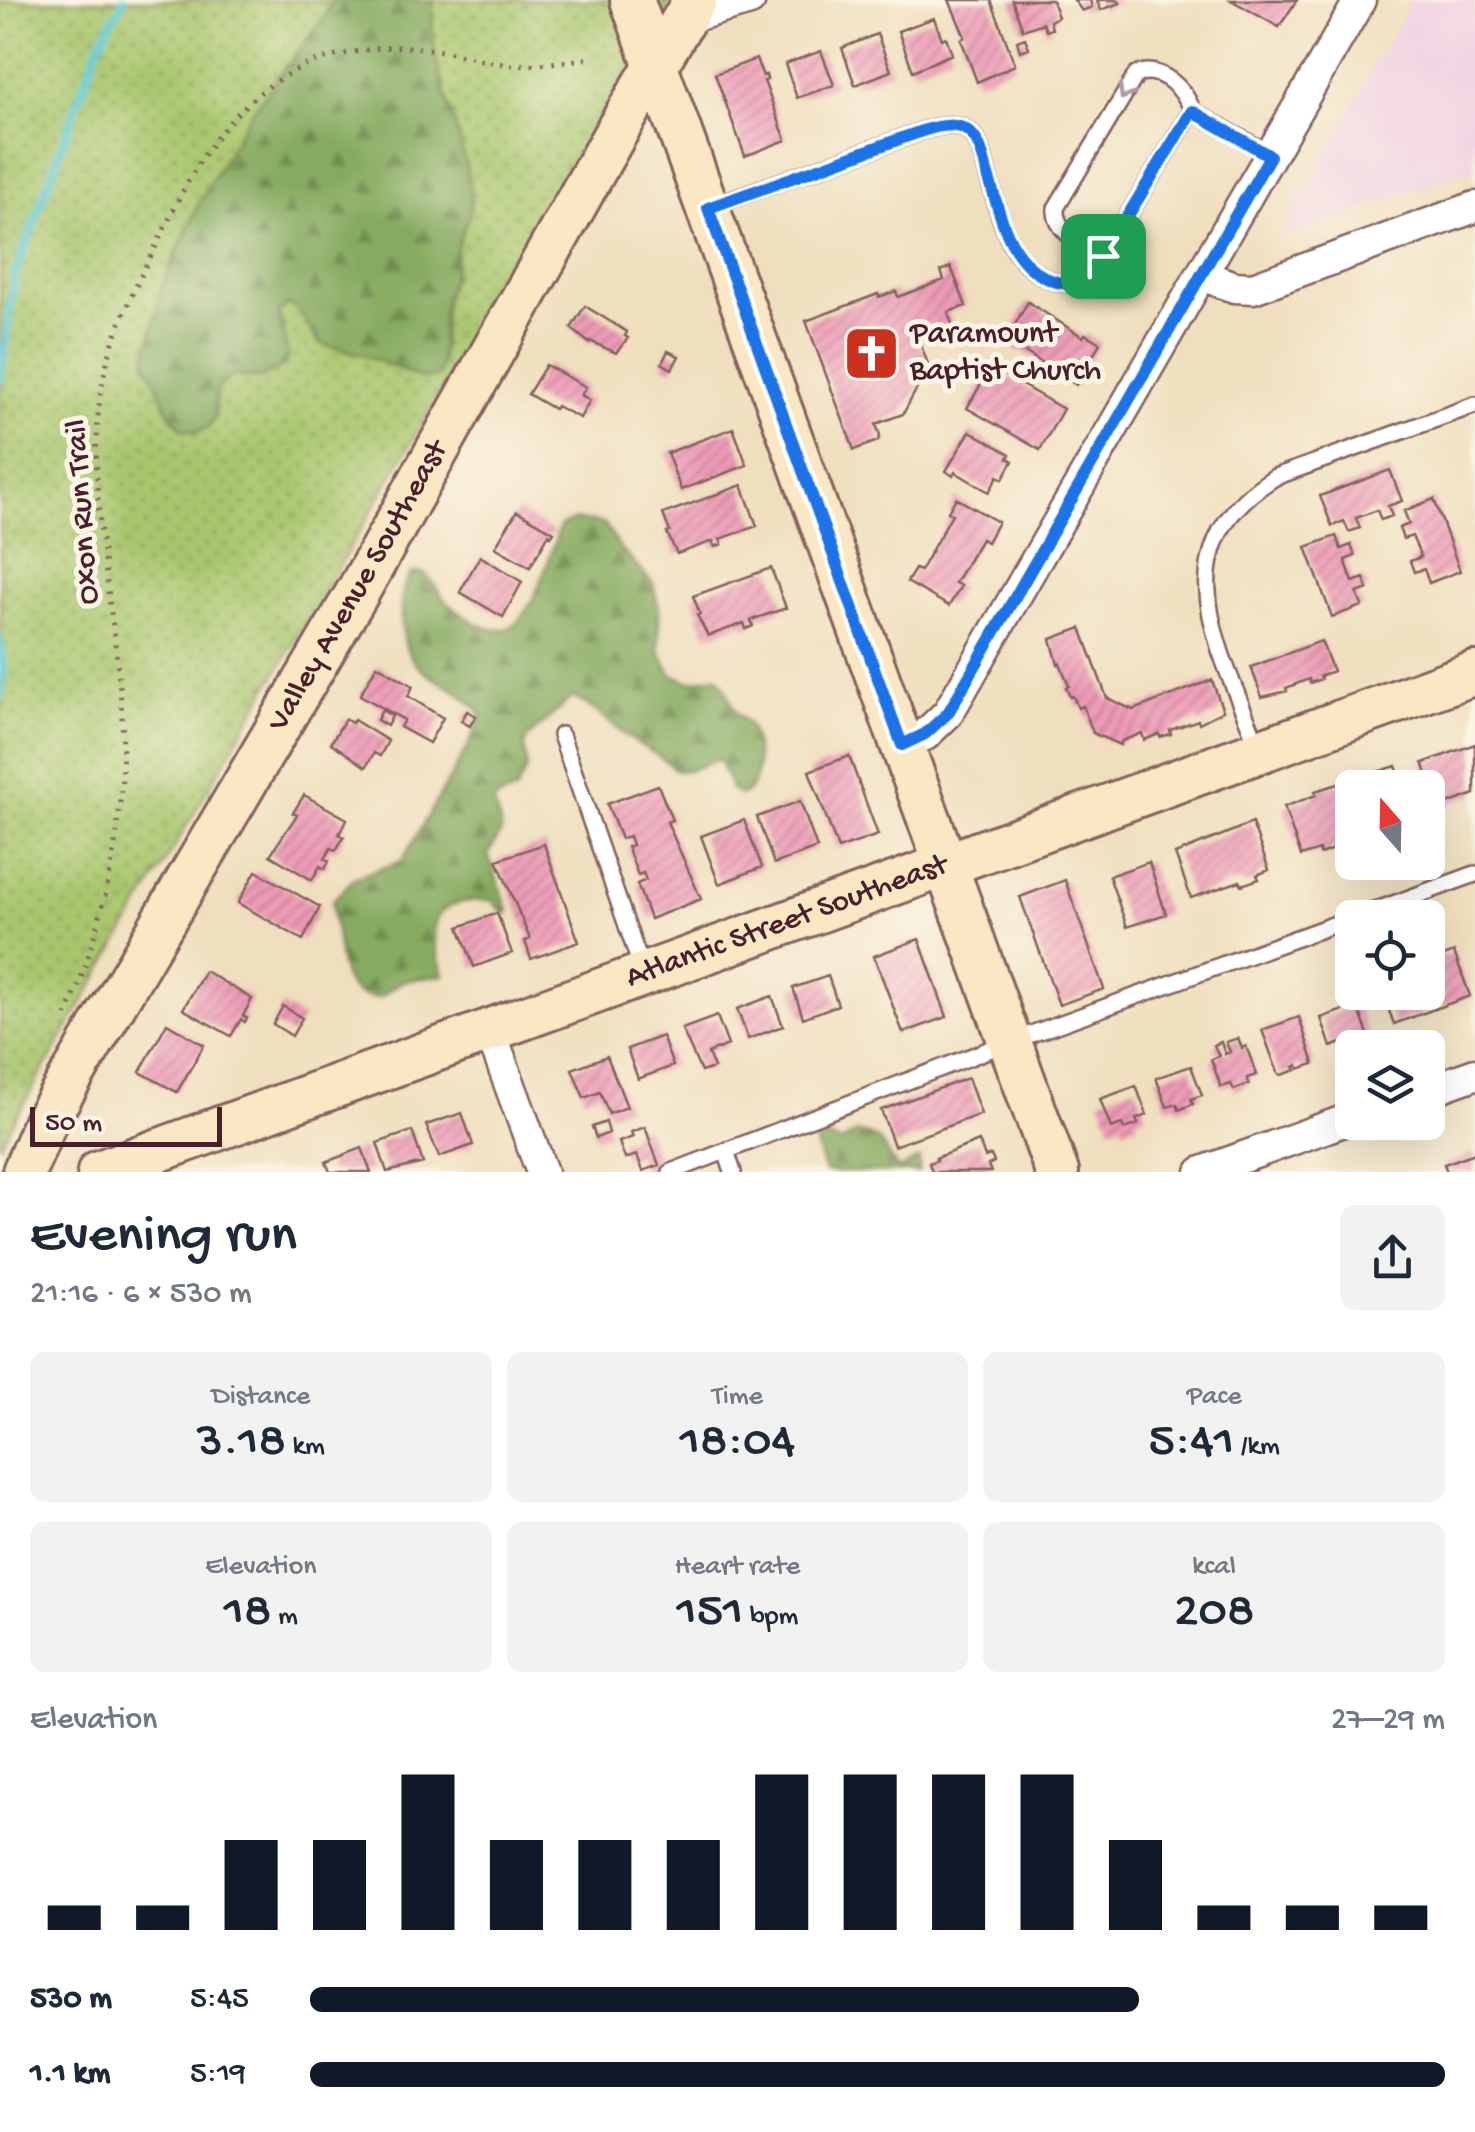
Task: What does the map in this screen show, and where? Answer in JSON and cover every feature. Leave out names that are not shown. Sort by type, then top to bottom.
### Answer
[{"type":"street","points":[[632,0],[1058,1172]]},
{"type":"street","points":[[689,10],[750,0]]},
{"type":"street","points":[[902,745],[925,734],[948,713],[1360,0]]},
{"type":"street","name":"Valley Avenue Southeast","points":[[24,1172],[45,1122],[356,595],[689,10]]},
{"type":"street","points":[[1202,275],[1234,288],[1261,286],[1475,208]]},
{"type":"street","name":"Atlantic Street Southeast","points":[[99,1172],[1475,673]]},
{"type":"street","points":[[490,1032],[542,1172]]},
{"type":"street","points":[[1445,1085],[1475,1074]]},
{"type":"street","points":[[1202,1172],[1335,1124]]},
{"type":"lane","points":[[1103,256],[1060,228],[1056,208],[1136,74],[1144,70],[1153,72],[1182,90],[1192,111],[1270,156]]},
{"type":"lane","points":[[708,208],[943,125],[972,133],[1012,248],[1024,264],[1064,284],[1080,282],[1095,269],[1192,111]]},
{"type":"lane","points":[[1260,752],[1207,603],[1207,568],[1215,537],[1232,510],[1275,477],[1475,405]]},
{"type":"lane","points":[[561,735],[644,976]]},
{"type":"lane","points":[[1404,900],[1475,874]]},
{"type":"lane","points":[[671,1172],[1009,1042],[1335,925]]},
{"type":"lane","points":[[726,1151],[733,1172]]},
{"type":"path","name":"Oxon Run Trail","points":[[61,1027],[100,917],[114,849],[122,776],[120,673],[98,475],[101,391],[118,325],[196,164],[224,127],[261,94],[302,67],[326,59],[399,47],[505,64],[593,58]]},
{"type":"shaded area","points":[[1411,0],[1475,0],[1475,168],[1277,240]]},
{"type":"green space","points":[[0,0],[671,0],[0,1144]]},
{"type":"green space","points":[[333,0],[434,0],[434,47],[471,196],[445,300],[437,376],[423,379],[362,354],[320,344],[297,308],[287,305],[279,313],[288,356],[283,366],[260,378],[232,376],[220,384],[215,417],[209,427],[197,432],[183,429],[171,416],[146,360],[163,283],[200,201],[249,116],[324,18]]},
{"type":"green space","points":[[574,520],[604,523],[621,550],[653,583],[659,609],[659,650],[671,674],[690,682],[717,676],[720,680],[736,712],[751,730],[756,757],[753,784],[741,795],[732,790],[719,759],[676,771],[590,706],[572,697],[527,738],[527,767],[516,791],[496,799],[494,804],[502,830],[488,855],[509,912],[505,914],[492,900],[456,903],[445,909],[434,927],[444,975],[402,981],[380,997],[357,992],[349,986],[341,967],[333,900],[356,877],[402,861],[468,747],[481,714],[455,690],[417,665],[408,652],[402,610],[406,581],[412,573],[424,573],[445,600],[468,618],[491,629],[506,629],[524,614],[532,600],[560,526]]},
{"type":"green space","points":[[856,1133],[877,1140],[899,1170],[919,1158],[919,1172],[825,1172],[814,1138],[817,1134],[841,1143]]},
{"type":"building","points":[[949,0],[991,0],[1015,65],[977,82],[961,39],[965,37]]},
{"type":"building","points":[[1012,0],[1052,0],[1058,17],[1050,21],[1052,29],[1046,31],[1043,23],[1023,30]]},
{"type":"building","points":[[1074,0],[1090,0],[1092,7],[1082,11]]},
{"type":"building","points":[[1097,0],[1118,0],[1120,3],[1101,10]]},
{"type":"building","points":[[1231,0],[1297,0],[1279,27]]},
{"type":"building","points":[[934,18],[952,54],[913,71],[898,31]]},
{"type":"building","points":[[877,34],[891,71],[855,85],[842,48]]},
{"type":"building","points":[[1025,38],[1029,48],[1020,51],[1017,41]]},
{"type":"building","points":[[821,51],[834,85],[797,98],[785,64]]},
{"type":"building","points":[[756,59],[763,76],[766,75],[764,81],[786,140],[745,156],[715,74]]},
{"type":"building","name":"Paramount Baptist Church","points":[[951,267],[966,306],[948,312],[953,327],[919,340],[929,367],[917,371],[921,381],[903,414],[876,424],[878,441],[854,450],[806,321],[878,294],[879,297],[896,291],[898,297],[944,280],[941,271]]},
{"type":"building","points":[[1028,302],[1083,337],[1085,334],[1100,343],[1076,385],[1022,350],[1004,343]]},
{"type":"building","points":[[585,306],[627,332],[628,338],[616,353],[589,343],[571,328]]},
{"type":"building","points":[[668,351],[679,356],[672,369],[662,363]]},
{"type":"building","points":[[546,365],[586,387],[581,395],[590,400],[580,418],[528,394]]},
{"type":"building","points":[[991,367],[1063,409],[1040,450],[967,408]]},
{"type":"building","points":[[733,428],[747,465],[681,490],[667,453]]},
{"type":"building","points":[[970,431],[1010,454],[1008,458],[1013,461],[1003,479],[998,476],[989,492],[955,472],[953,476],[946,471]]},
{"type":"building","points":[[1390,470],[1402,501],[1388,506],[1392,516],[1381,520],[1377,510],[1356,518],[1360,528],[1349,532],[1344,521],[1332,526],[1320,496]]},
{"type":"building","points":[[742,485],[757,526],[720,539],[722,544],[715,547],[713,541],[677,554],[663,514]]},
{"type":"building","points":[[956,498],[998,522],[987,542],[981,539],[955,583],[961,586],[949,606],[907,582],[915,569],[920,571],[952,514],[948,512]]},
{"type":"building","points":[[1434,499],[1460,571],[1429,583],[1424,569],[1414,572],[1410,561],[1421,557],[1412,536],[1403,539],[1399,528],[1409,524],[1404,511]]},
{"type":"building","points":[[517,511],[554,532],[530,567],[495,547]]},
{"type":"building","points":[[1336,536],[1341,549],[1351,545],[1355,556],[1345,560],[1353,582],[1364,578],[1368,589],[1357,593],[1362,606],[1332,617],[1306,547]]},
{"type":"building","points":[[480,556],[522,582],[503,617],[460,592]]},
{"type":"building","points":[[771,568],[786,608],[751,620],[753,626],[746,629],[744,623],[708,636],[693,596]]},
{"type":"building","points":[[1081,628],[1107,698],[1133,710],[1212,680],[1223,711],[1199,723],[1198,720],[1170,730],[1171,734],[1144,740],[1142,733],[1120,745],[1093,733],[1083,706],[1078,708],[1073,696],[1070,697],[1051,639]]},
{"type":"building","points":[[1321,641],[1333,671],[1320,676],[1321,679],[1310,683],[1309,679],[1286,688],[1287,691],[1262,697],[1251,667]]},
{"type":"building","points":[[377,665],[413,686],[408,696],[443,718],[429,743],[400,727],[404,720],[360,695]]},
{"type":"building","points":[[382,710],[392,716],[387,726],[377,720]]},
{"type":"building","points":[[467,711],[476,716],[470,726],[461,721]]},
{"type":"building","points":[[345,719],[352,723],[354,720],[388,741],[380,756],[374,753],[366,767],[331,743]]},
{"type":"building","points":[[1475,744],[1475,794],[1445,805],[1445,770],[1426,770],[1423,763]]},
{"type":"building","points":[[849,756],[878,835],[838,849],[809,771]]},
{"type":"building","points":[[658,785],[672,820],[667,822],[701,899],[650,919],[637,884],[646,880],[643,873],[638,875],[627,847],[632,845],[629,836],[621,839],[607,804]]},
{"type":"building","points":[[1335,785],[1335,848],[1301,856],[1284,807],[1316,795],[1315,791]]},
{"type":"building","points":[[304,795],[347,819],[339,834],[344,837],[336,850],[331,848],[325,869],[320,866],[312,880],[270,855],[297,815],[293,813]]},
{"type":"building","points":[[800,801],[817,848],[774,864],[757,817]]},
{"type":"building","points":[[744,820],[762,867],[719,884],[701,836]]},
{"type":"building","points":[[1252,823],[1269,870],[1257,875],[1259,879],[1242,885],[1240,881],[1191,898],[1175,854]]},
{"type":"building","points":[[544,844],[579,942],[531,959],[525,941],[530,939],[497,860]]},
{"type":"building","points":[[1149,862],[1166,914],[1127,927],[1109,876]]},
{"type":"building","points":[[256,871],[320,907],[303,940],[238,903]]},
{"type":"building","points":[[1065,880],[1104,989],[1059,1005],[1020,897]]},
{"type":"building","points":[[497,913],[512,953],[474,967],[459,927]]},
{"type":"building","points":[[919,939],[947,1017],[903,1033],[874,956]]},
{"type":"building","points":[[1454,952],[1470,996],[1445,1005],[1445,955]]},
{"type":"building","points":[[205,971],[252,999],[243,1016],[247,1018],[245,1022],[241,1019],[231,1036],[183,1009]]},
{"type":"building","points":[[828,976],[838,1005],[803,1018],[793,988]]},
{"type":"building","points":[[772,996],[783,1026],[748,1039],[737,1009]]},
{"type":"building","points":[[283,1006],[302,1018],[292,1036],[273,1024]]},
{"type":"building","points":[[1343,1010],[1359,1010],[1366,1030],[1335,1030],[1335,1046],[1331,1047],[1321,1018]]},
{"type":"building","points":[[1389,1010],[1432,1010],[1394,1024]]},
{"type":"building","points":[[717,1016],[728,1045],[708,1053],[714,1068],[701,1072],[682,1029]]},
{"type":"building","points":[[1299,1017],[1314,1064],[1299,1069],[1298,1065],[1296,1070],[1282,1075],[1262,1030]]},
{"type":"building","points":[[167,1023],[204,1045],[177,1092],[140,1072]]},
{"type":"building","points":[[662,1036],[673,1066],[638,1079],[627,1049]]},
{"type":"building","points":[[1238,1038],[1242,1048],[1246,1046],[1257,1075],[1247,1078],[1249,1084],[1234,1090],[1231,1084],[1221,1087],[1211,1059],[1219,1056],[1214,1045],[1221,1042],[1225,1054],[1230,1052],[1226,1042]]},
{"type":"building","points":[[607,1056],[627,1107],[609,1114],[600,1092],[584,1098],[572,1069]]},
{"type":"building","points":[[1191,1066],[1202,1095],[1179,1110],[1177,1104],[1167,1107],[1156,1078]]},
{"type":"building","points":[[968,1078],[981,1114],[894,1146],[881,1110]]},
{"type":"building","points":[[1136,1086],[1147,1115],[1136,1119],[1138,1124],[1130,1127],[1124,1129],[1122,1124],[1111,1128],[1100,1099]]},
{"type":"building","points":[[462,1113],[473,1145],[439,1157],[426,1125]]},
{"type":"building","points":[[606,1122],[609,1133],[596,1138],[592,1127]]},
{"type":"building","points":[[645,1127],[659,1165],[643,1171],[637,1155],[625,1159],[619,1142]]},
{"type":"building","points":[[412,1131],[423,1163],[387,1172],[377,1143]]},
{"type":"building","points":[[979,1141],[985,1157],[991,1155],[994,1162],[988,1165],[991,1172],[932,1172],[929,1163],[936,1158]]},
{"type":"building","points":[[362,1148],[371,1172],[330,1172],[326,1162]]},
{"type":"building","points":[[1475,1153],[1475,1172],[1447,1172],[1444,1164]]},
{"type":"waterway","points":[[0,380],[14,277],[99,44],[124,0]]},
{"type":"waterway","points":[[0,639],[0,698]]},
{"type":"place","name":"Paramount Baptist Church","points":[[871,353]]},
{"type":"route","points":[[1192,111],[1270,156],[948,713],[925,734],[902,745],[708,208],[922,131],[957,126],[972,133],[1012,248],[1024,264],[1064,284],[1080,282],[1103,256],[1192,111]]}]
